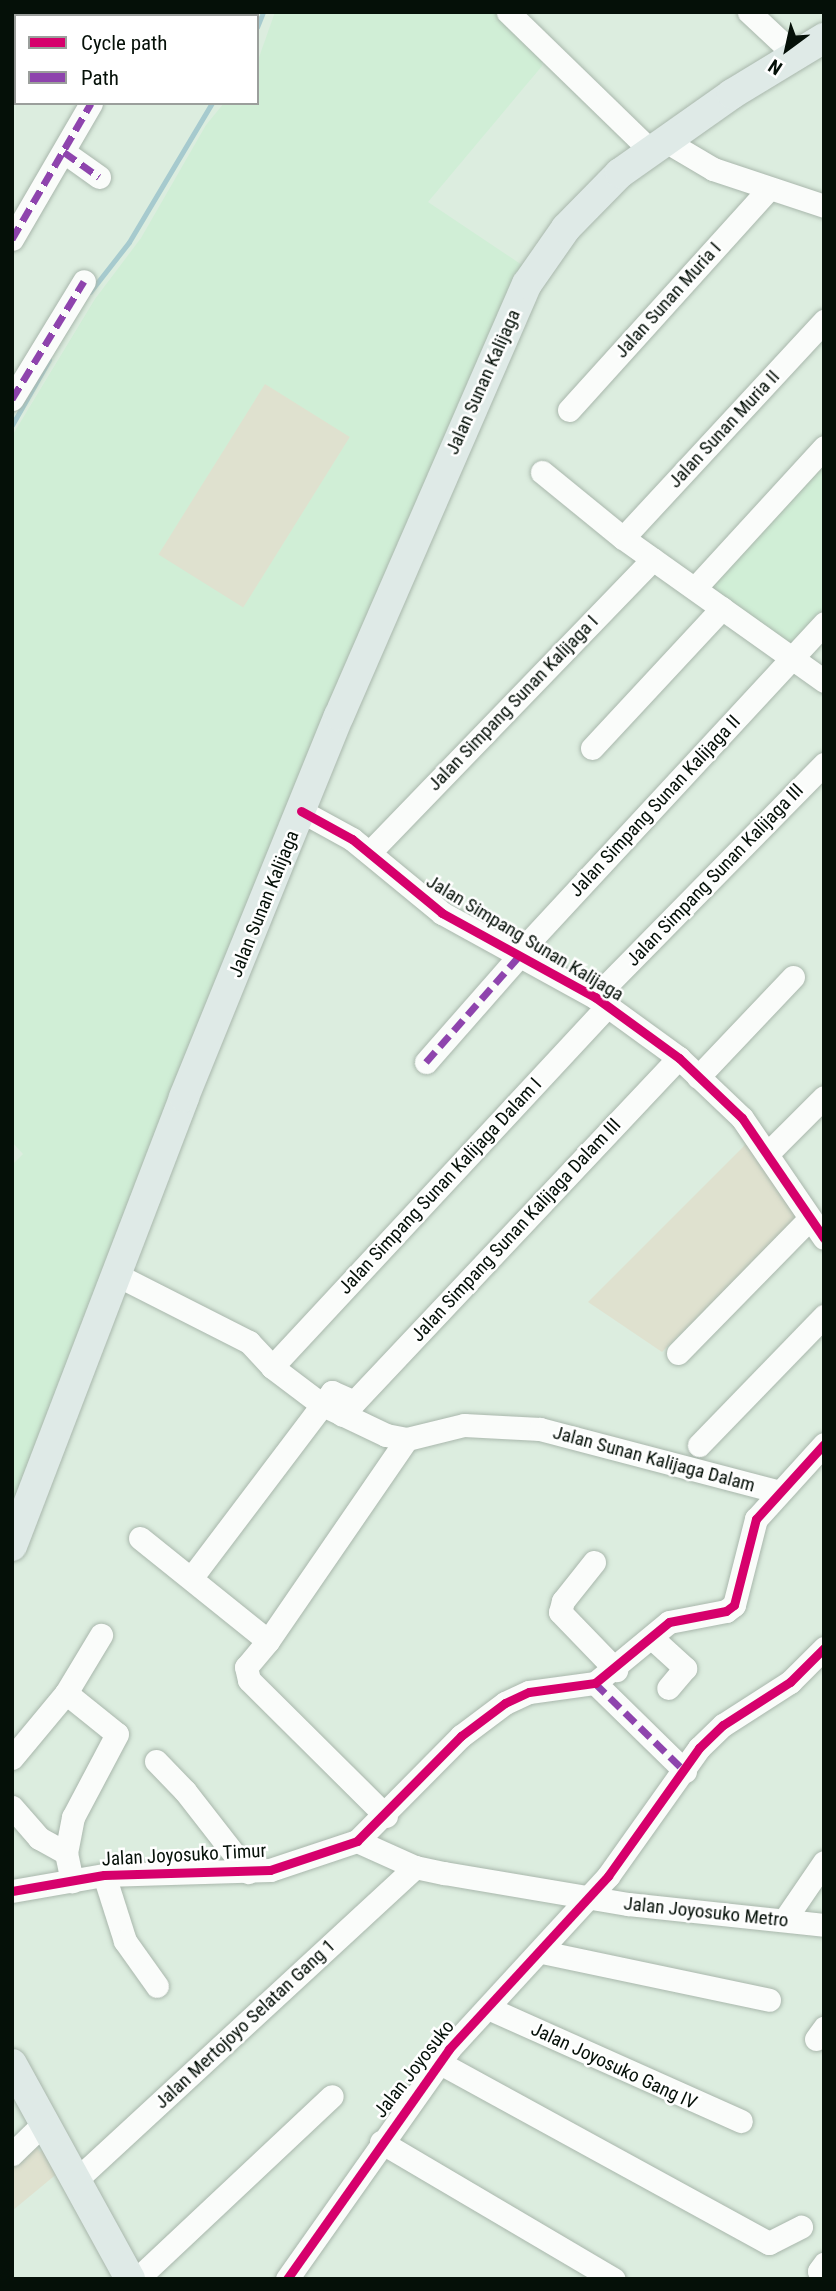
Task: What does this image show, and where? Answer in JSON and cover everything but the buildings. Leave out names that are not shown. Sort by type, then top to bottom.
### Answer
[{"type":"main road","name":"Jalan Sunan Kalijaga","points":[[12,1546],[301,811],[527,284],[542,258],[591,200],[657,144],[824,38]]},
{"type":"main road","points":[[12,2064],[130,2279]]},
{"type":"street","points":[[508,12],[657,144],[768,190],[824,206]]},
{"type":"street","points":[[749,12],[795,55]]},
{"type":"street","points":[[13,237],[90,105]]},
{"type":"street","points":[[64,152],[99,177]]},
{"type":"street","name":"Jalan Sunan Muria I","points":[[569,410],[768,190]]},
{"type":"street","points":[[12,399],[84,281]]},
{"type":"street","name":"Jalan Sunan Muria II","points":[[623,538],[824,321]]},
{"type":"street","points":[[695,588],[824,447]]},
{"type":"street","points":[[542,472],[623,538],[794,656],[824,681]]},
{"type":"street","name":"Jalan Simpang Sunan Kalijaga I","points":[[372,850],[653,559]]},
{"type":"street","points":[[592,748],[722,608]]},
{"type":"street","name":"Jalan Simpang Sunan Kalijaga II","points":[[426,1062],[518,956],[824,623]]},
{"type":"street","name":"Jalan Simpang Sunan Kalijaga III","points":[[603,996],[824,764]]},
{"type":"street","name":"Jalan Simpang Sunan Kalijaga","points":[[301,811],[372,850],[398,881],[442,914],[518,956],[603,996],[678,1058],[742,1118],[824,1238]]},
{"type":"street","points":[[698,1077],[793,977]]},
{"type":"street","name":"Jalan Simpang Sunan Kalijaga Dalam I","points":[[272,1367],[603,996]]},
{"type":"street","name":"Jalan Simpang Sunan Kalijaga Dalam III","points":[[348,1408],[678,1058]]},
{"type":"street","points":[[768,1153],[824,1097]]},
{"type":"street","points":[[678,1353],[809,1219]]},
{"type":"street","points":[[117,1275],[249,1342],[272,1367],[321,1404]]},
{"type":"street","points":[[699,1445],[824,1316]]},
{"type":"street","points":[[192,1577],[321,1404],[338,1392],[348,1408],[386,1436],[407,1439],[268,1642],[246,1667],[249,1680],[386,1816]]},
{"type":"street","name":"Jalan Sunan Kalijaga Dalam","points":[[407,1439],[464,1425],[540,1429],[777,1492]]},
{"type":"street","points":[[777,1492],[824,1444]]},
{"type":"street","name":"Jalan Joyosuko Timur","points":[[12,1891],[104,1875],[248,1872],[297,1864],[358,1841],[386,1816],[461,1736],[505,1703],[537,1691],[595,1683],[615,1670],[669,1622],[726,1611],[734,1605],[750,1534],[777,1492]]},
{"type":"street","points":[[140,1538],[192,1577],[268,1642]]},
{"type":"street","points":[[594,1562],[563,1601],[561,1612],[615,1670]]},
{"type":"street","points":[[12,1758],[66,1693],[101,1635]]},
{"type":"street","points":[[652,1639],[685,1668],[668,1688]]},
{"type":"street","name":"Jalan Joyosuko","points":[[286,2279],[381,2142],[440,2063],[589,1897],[712,1734],[790,1682],[824,1648]]},
{"type":"street","points":[[595,1683],[685,1771]]},
{"type":"street","points":[[66,1693],[117,1734],[73,1818],[66,1853],[72,1881]]},
{"type":"street","points":[[156,1761],[248,1872]]},
{"type":"street","points":[[12,1807],[39,1838],[66,1853]]},
{"type":"street","points":[[209,1823],[209,1871]]},
{"type":"street","name":"Jalan Joyosuko Metro","points":[[358,1841],[415,1867],[589,1897],[785,1919],[824,1926]]},
{"type":"street","points":[[785,1919],[824,1862]]},
{"type":"street","name":"Jalan Mertojoyo Selatan Gang 1","points":[[75,2181],[415,1867]]},
{"type":"street","points":[[104,1875],[125,1941],[158,1986]]},
{"type":"street","points":[[542,1952],[769,2000]]},
{"type":"street","name":"Jalan Joyosuko Gang IV","points":[[488,2008],[741,2121]]},
{"type":"street","points":[[440,2063],[769,2243],[801,2227]]},
{"type":"street","points":[[137,2279],[332,2096]]},
{"type":"street","points":[[12,2154],[43,2124]]},
{"type":"street","points":[[381,2142],[614,2279]]},
{"type":"street","points":[[824,2264],[819,2271],[824,2279]]},
{"type":"shaded area","points":[[275,12],[498,12],[543,59],[542,66],[428,202],[525,267],[343,668],[12,1523],[12,1165],[23,1154],[12,1142],[12,436],[95,299],[141,238],[206,125],[222,105],[259,105],[259,57]]},
{"type":"shaded area","points":[[265,384],[350,437],[243,607],[158,554]]},
{"type":"shaded area","points":[[824,460],[824,607],[789,646],[706,590]]},
{"type":"shaded area","points":[[750,1140],[797,1219],[662,1352],[588,1302]]},
{"type":"shaded area","points":[[31,2139],[40,2152],[46,2147],[59,2172],[12,2211],[12,2158]]},
{"type":"waterway","points":[[259,22],[263,12]]},
{"type":"waterway","points":[[90,292],[129,242],[211,105]]},
{"type":"waterway","points":[[12,425],[49,360]]},
{"type":"marked path","points":[[12,239],[90,105]]},
{"type":"marked path","points":[[64,152],[99,177]]},
{"type":"marked path","points":[[12,399],[84,281]]},
{"type":"marked path","points":[[426,1062],[519,956]]},
{"type":"marked path","points":[[595,1683],[685,1771]]},
{"type":"cycle path","points":[[301,811],[352,839],[442,913],[595,997],[679,1058],[742,1118],[824,1238]]},
{"type":"cycle path","points":[[12,1891],[104,1875],[270,1870],[357,1841],[461,1736],[505,1703],[529,1692],[595,1683],[669,1622],[726,1611],[734,1605],[756,1519],[824,1444]]},
{"type":"cycle path","points":[[287,2279],[449,2049],[608,1876],[699,1748],[723,1725],[790,1682],[824,1648]]}]
